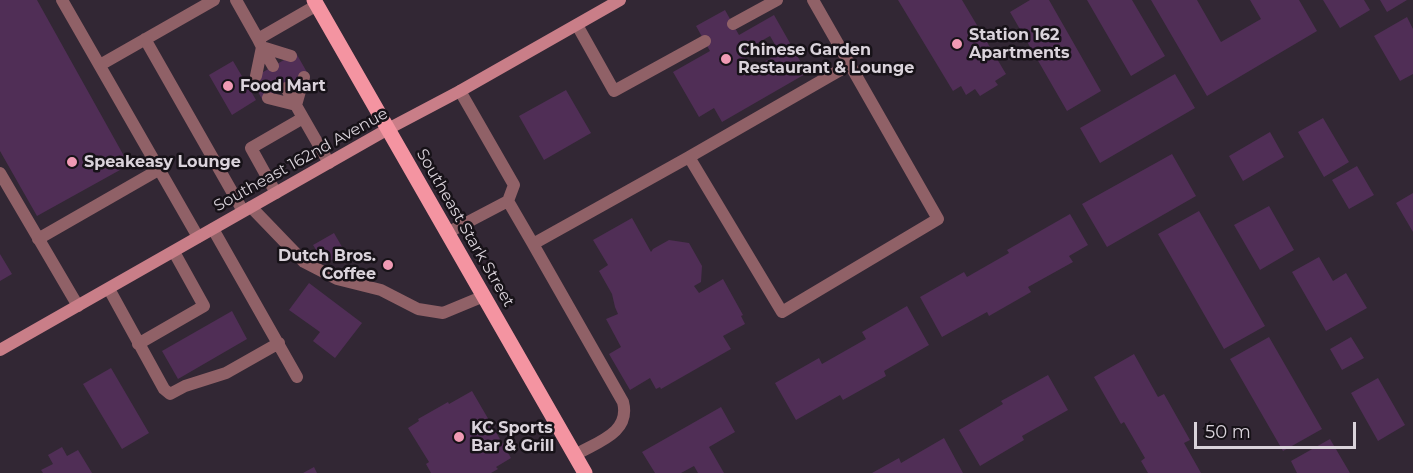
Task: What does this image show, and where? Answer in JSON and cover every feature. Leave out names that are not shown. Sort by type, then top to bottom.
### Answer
[{"type":"main road","name":"Southeast 162nd Avenue","points":[[0,350],[620,0]]},
{"type":"main road","name":"Southeast Stark Street","points":[[316,2],[585,473]]},
{"type":"lane","points":[[62,0],[198,237]]},
{"type":"lane","points":[[100,65],[214,0]]},
{"type":"lane","points":[[236,0],[273,66]]},
{"type":"lane","points":[[733,24],[777,0]]},
{"type":"lane","points":[[689,158],[782,312],[938,219],[813,0]]},
{"type":"lane","points":[[256,76],[260,43],[316,2]]},
{"type":"lane","points":[[576,25],[614,91],[705,41]]},
{"type":"lane","points":[[145,39],[247,209],[304,262],[337,279],[381,290],[418,309],[443,313],[484,296]]},
{"type":"lane","points":[[260,43],[291,56]]},
{"type":"lane","points":[[533,244],[689,158],[849,65]]},
{"type":"lane","points":[[296,105],[304,77]]},
{"type":"lane","points":[[286,87],[329,163]]},
{"type":"lane","points":[[447,233],[508,201],[514,185],[460,91]]},
{"type":"lane","points":[[268,98],[296,105]]},
{"type":"lane","points":[[276,193],[251,148],[303,118]]},
{"type":"lane","points":[[39,239],[160,169]]},
{"type":"lane","points":[[0,173],[78,306]]},
{"type":"lane","points":[[508,201],[625,409],[625,417],[619,429],[575,455]]},
{"type":"lane","points":[[213,229],[297,377]]},
{"type":"lane","points":[[138,344],[204,306],[174,252]]},
{"type":"lane","points":[[109,288],[138,344],[164,389],[170,394],[185,386],[226,373],[279,342]]},
{"type":"building","points":[[0,0],[37,0],[129,165],[37,216],[0,151]]},
{"type":"building","name":"Station 162 Apartments","points":[[898,0],[962,0],[1006,74],[995,81],[998,85],[980,96],[975,89],[966,95],[961,86],[953,91]]},
{"type":"building","points":[[1030,0],[1049,0],[1101,91],[1067,111],[1010,12]]},
{"type":"building","points":[[1087,0],[1132,0],[1165,56],[1131,76]]},
{"type":"building","points":[[1151,0],[1197,0],[1221,42],[1261,19],[1250,0],[1299,0],[1317,31],[1207,96]]},
{"type":"building","points":[[1323,0],[1364,0],[1370,10],[1340,28]]},
{"type":"building","points":[[1380,0],[1407,0],[1387,12]]},
{"type":"building","points":[[725,10],[739,35],[774,15],[807,73],[722,122],[714,108],[699,117],[673,72],[710,51],[696,26]],"holes":[[[770,36],[780,53],[751,69],[742,52]]]},
{"type":"building","points":[[1407,17],[1413,29],[1413,74],[1400,81],[1374,36]]},
{"type":"building","points":[[296,53],[308,74],[263,101],[251,79]]},
{"type":"building","points":[[233,61],[256,100],[232,115],[209,75]]},
{"type":"building","points":[[1175,74],[1195,108],[1100,163],[1080,128]]},
{"type":"building","points":[[566,90],[591,133],[544,160],[519,116]]},
{"type":"building","points":[[1323,118],[1349,162],[1324,177],[1298,132]]},
{"type":"building","points":[[1270,132],[1284,157],[1243,181],[1229,156]]},
{"type":"building","points":[[1172,154],[1196,196],[1107,247],[1082,204]]},
{"type":"building","points":[[1357,166],[1374,195],[1349,209],[1332,180]]},
{"type":"building","points":[[1413,193],[1413,232],[1396,203]]},
{"type":"building","points":[[1269,206],[1294,250],[1260,270],[1234,225]]},
{"type":"building","points":[[1199,211],[1265,326],[1224,349],[1158,234]]},
{"type":"building","points":[[1070,214],[1088,245],[1069,256],[1073,262],[1028,287],[1031,292],[989,316],[987,312],[942,337],[920,297],[964,272],[967,277],[1009,253],[1007,250]]},
{"type":"building","points":[[632,218],[651,252],[669,240],[689,243],[702,266],[701,282],[694,286],[699,293],[723,279],[743,315],[741,316],[745,324],[723,336],[731,349],[661,389],[660,387],[656,389],[650,378],[630,390],[609,354],[621,347],[606,319],[618,314],[612,294],[599,271],[608,265],[593,240]]},
{"type":"building","points":[[334,233],[345,252],[325,264],[313,245]]},
{"type":"building","points":[[0,254],[12,274],[0,281]]},
{"type":"building","points":[[1319,257],[1333,281],[1346,273],[1367,308],[1326,331],[1292,272]]},
{"type":"building","points":[[309,283],[362,323],[335,358],[313,341],[320,332],[289,310]]},
{"type":"building","points":[[907,306],[929,345],[884,371],[886,376],[843,400],[840,395],[796,420],[775,383],[819,358],[822,364],[866,339],[862,332]]},
{"type":"building","points":[[232,311],[247,339],[178,379],[162,351]]},
{"type":"building","points":[[1269,337],[1322,429],[1283,451],[1230,359]]},
{"type":"building","points":[[1351,337],[1364,358],[1342,370],[1330,349]]},
{"type":"building","points":[[1134,354],[1158,397],[1164,394],[1190,440],[1184,443],[1201,473],[1148,473],[1141,461],[1145,458],[1124,422],[1121,424],[1094,377]]},
{"type":"building","points":[[111,368],[149,433],[122,449],[83,384]]},
{"type":"building","points":[[1048,375],[1068,410],[1022,436],[1024,440],[980,466],[959,430],[1003,404],[1001,401]]},
{"type":"building","points":[[1378,378],[1405,425],[1378,441],[1351,393]]},
{"type":"building","points":[[472,391],[511,458],[491,473],[431,473],[426,464],[429,462],[408,428],[419,421],[418,419]]},
{"type":"building","points":[[721,407],[735,432],[709,447],[724,473],[698,473],[694,466],[681,473],[655,473],[642,452]]},
{"type":"building","points":[[944,438],[963,473],[872,473],[899,458],[901,463]]},
{"type":"building","points":[[1330,439],[1350,473],[1297,473],[1291,461]]},
{"type":"building","points":[[62,447],[67,456],[78,450],[92,473],[43,473],[41,470],[53,464],[48,455]]},
{"type":"building","points":[[314,467],[317,473],[303,473]]},
{"type":"place","name":"Station 162 Apartments","points":[[957,44]]},
{"type":"place","name":"Chinese Garden Restaurant & Lounge","points":[[726,59]]},
{"type":"place","name":"Food Mart","points":[[228,86]]},
{"type":"place","name":"Speakeasy Lounge","points":[[72,162]]},
{"type":"place","name":"Dutch Bros. Coffee","points":[[388,265]]},
{"type":"place","name":"KC Sports Bar & Grill","points":[[459,437]]}]
